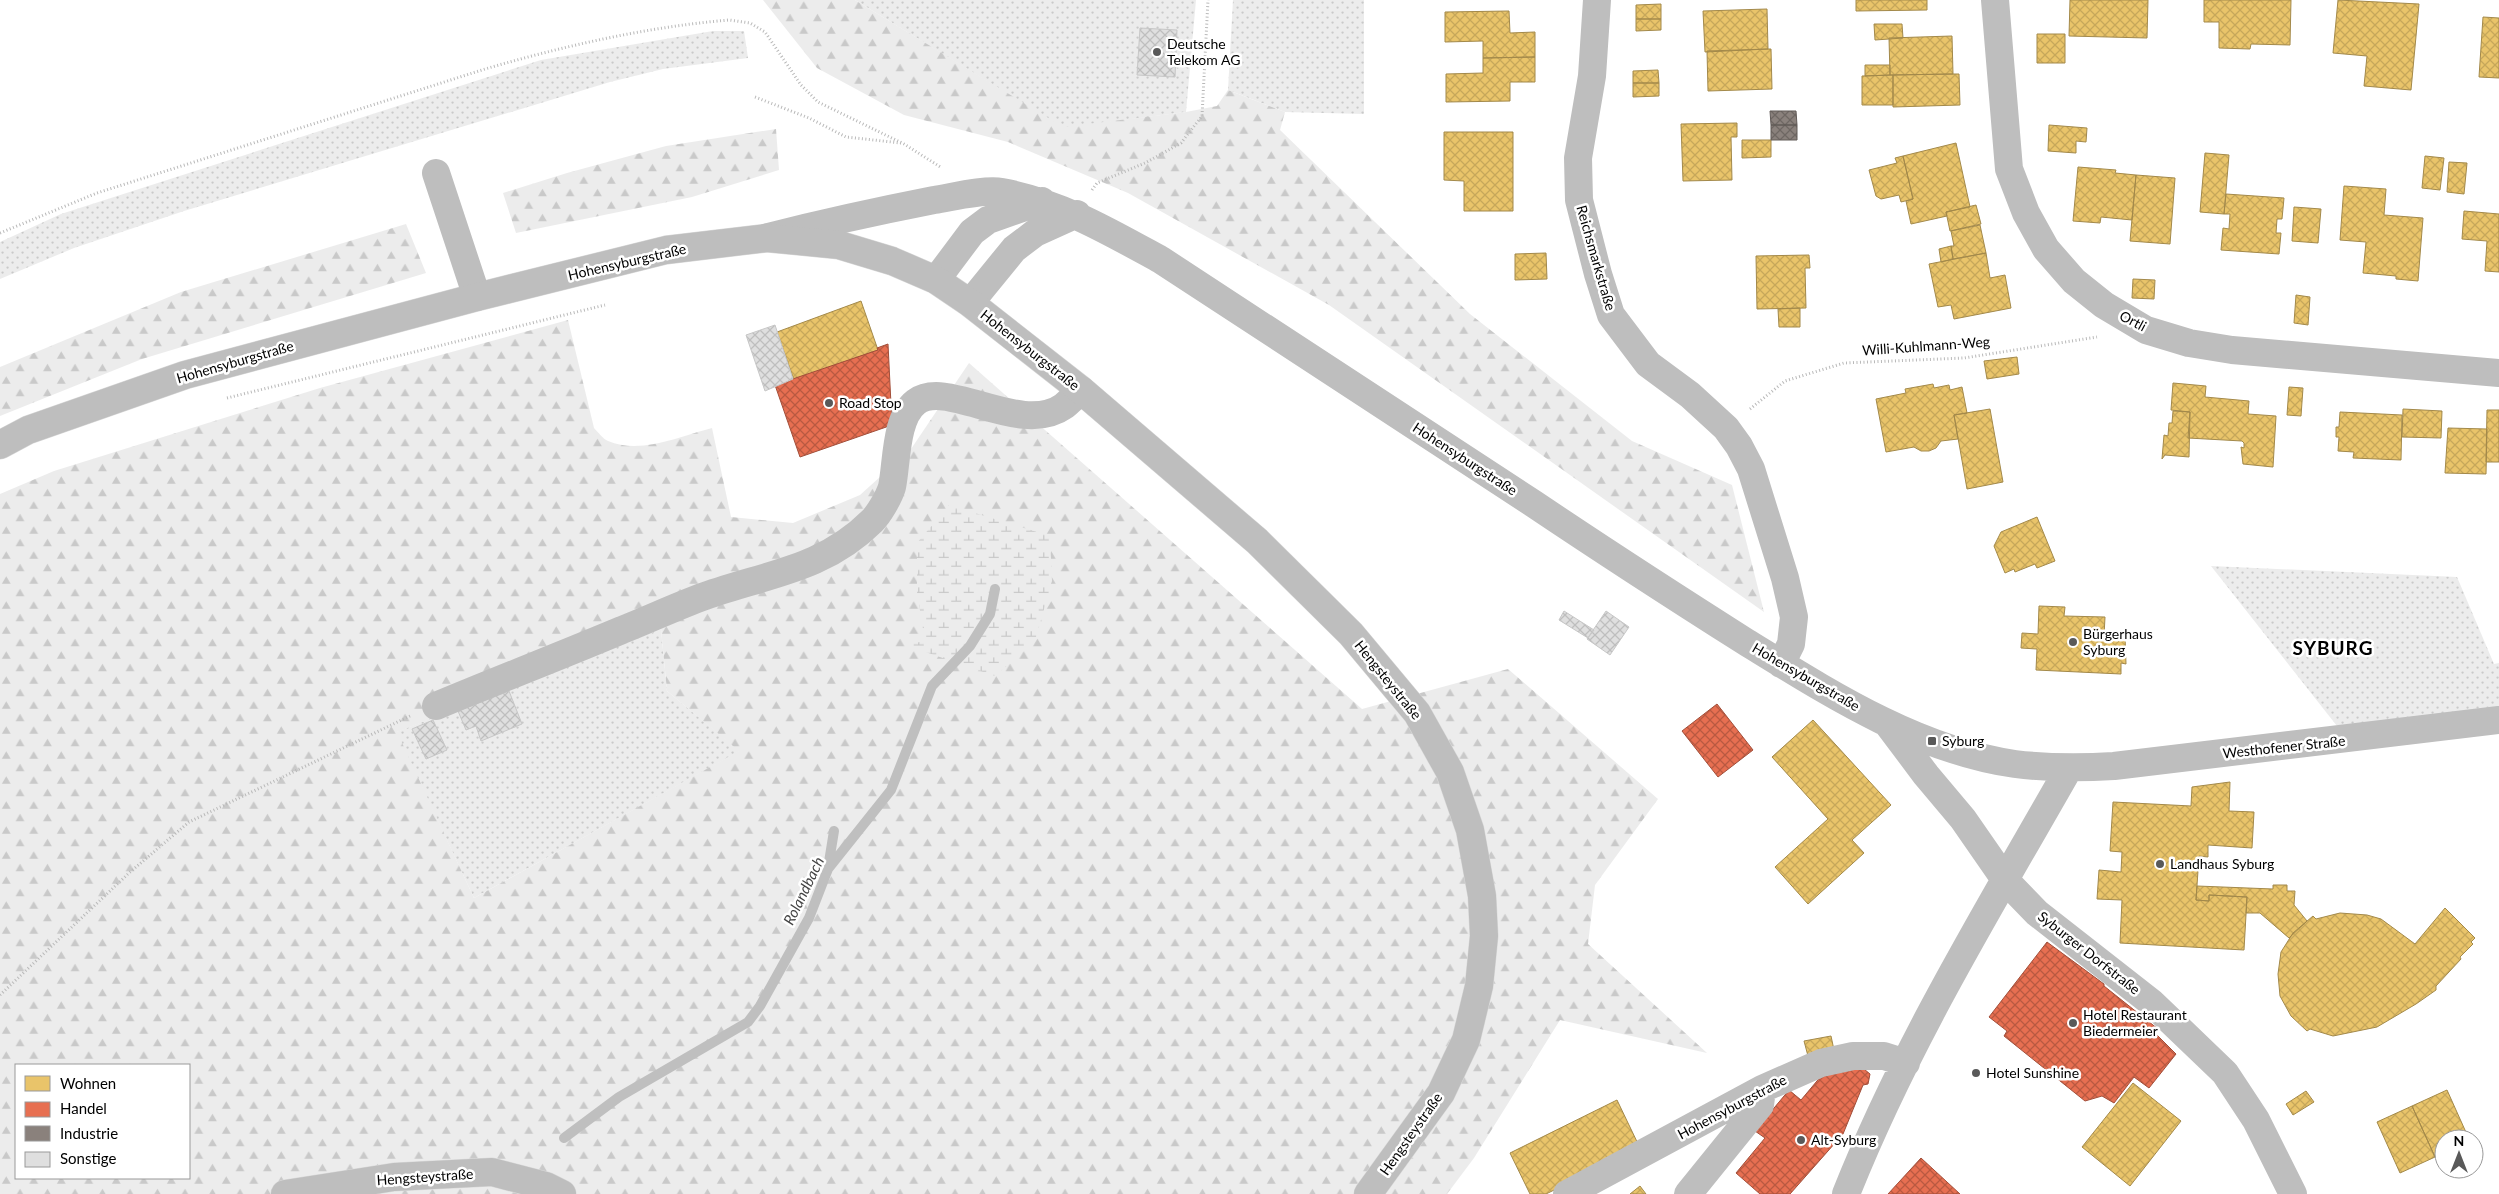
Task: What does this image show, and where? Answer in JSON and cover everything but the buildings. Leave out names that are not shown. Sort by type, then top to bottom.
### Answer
[{"type":"street","name":"Reichsmarkstraße","points":[[1597,0],[1592,76],[1578,166],[1579,200],[1598,274],[1611,315],[1648,364],[1690,395],[1726,428],[1739,446],[1751,469],[1794,617],[1791,644],[1781,664]]},
{"type":"street","name":"Ortli","points":[[1995,0],[2010,169],[2026,213],[2046,249],[2074,280],[2104,305],[2146,330],[2206,346],[2232,350],[2499,373]]},
{"type":"street","points":[[436,173],[477,297]]},
{"type":"street","name":"Hohensyburgstraße","points":[[0,445],[28,430],[185,375],[477,297],[666,250],[768,238],[844,218],[956,196],[1000,192],[1042,201],[1077,214],[1161,260],[1679,600],[1849,704],[1932,741],[1970,753],[2013,764],[2070,768]]},
{"type":"street","points":[[936,280],[972,232],[988,220],[1042,201]]},
{"type":"street","points":[[970,302],[1014,248],[1035,233],[1077,214]]},
{"type":"street","name":"Hohensyburgstraße","points":[[768,238],[839,245],[892,261],[936,280],[970,302],[1081,390],[1257,541],[1351,634]]},
{"type":"street","points":[[436,706],[706,596],[793,570],[837,549],[873,520],[891,490],[903,424],[907,412],[916,402],[930,396],[958,399],[996,412],[1019,414],[1045,413],[1063,407],[1081,390]]},
{"type":"street","name":"Hengsteystraße","points":[[1351,634],[1417,713],[1450,772],[1470,830],[1482,896],[1484,936],[1479,986],[1466,1040],[1441,1093],[1368,1194]]},
{"type":"street","name":"Westhofener Straße","points":[[2070,768],[2114,766],[2348,740],[2499,720]]},
{"type":"street","name":"Hohensyburgstraße","points":[[1886,722],[1926,775],[1963,819],[2006,881]]},
{"type":"street","points":[[1846,1194],[1865,1146],[1958,961],[2070,768]]},
{"type":"street","name":"Syburger Dorfstraße","points":[[2006,881],[2037,913],[2152,1003],[2225,1073],[2256,1120],[2293,1194]]},
{"type":"street","name":"Hohensyburgstraße","points":[[1567,1194],[1762,1089],[1821,1064],[1853,1056],[1884,1056],[1906,1064]]},
{"type":"street","points":[[1688,1194],[1760,1105],[1762,1089]]},
{"type":"street","name":"Hengsteystraße","points":[[284,1194],[394,1177],[492,1172],[546,1186],[562,1194]]},
{"type":"path","points":[[1077,214],[1097,183],[1145,163],[1181,143],[1202,116],[1208,0]]},
{"type":"path","points":[[0,233],[96,193],[485,69],[550,50],[704,22],[728,20],[750,23],[764,32],[801,84],[818,102],[904,144],[945,170]]},
{"type":"path","points":[[755,97],[809,118],[846,138],[904,144]]},
{"type":"path","points":[[220,399],[605,305]]},
{"type":"path","name":"Willi-Kuhlmann-Weg","points":[[1726,428],[1785,381],[1844,363],[1964,358],[2098,337]]},
{"type":"path","points":[[0,995],[129,873],[189,822],[386,726],[436,706]]},
{"type":"green space","points":[[763,0],[855,0],[1063,127],[1186,112],[1217,106],[1228,90],[1285,112],[1280,130],[1470,314],[1632,441],[1732,485],[1764,612],[1329,305],[1128,193],[1008,142],[904,115],[817,68]]},
{"type":"green space","points":[[855,0],[1196,0],[1186,112],[1063,128]]},
{"type":"green space","points":[[1233,0],[1364,0],[1364,114],[1285,112],[1228,90]]},
{"type":"green space","points":[[713,31],[744,31],[748,58],[663,69],[610,82],[184,211],[74,248],[0,279],[0,242],[61,214],[541,60]]},
{"type":"green space","points":[[776,129],[779,170],[692,197],[516,233],[503,193],[666,146]]},
{"type":"green space","points":[[406,224],[426,273],[142,359],[0,416],[0,367],[181,292]]},
{"type":"green space","points":[[568,320],[594,428],[602,437],[620,445],[647,445],[712,428],[731,517],[793,523],[860,495],[911,449],[969,363],[1362,709],[1508,669],[1658,799],[1595,885],[1588,944],[1707,1053],[1560,1020],[1474,1158],[1447,1194],[0,1194],[0,494],[54,471],[320,388]],"holes":[[[661,629],[667,691],[739,751],[474,898],[397,732]]]},
{"type":"green space","points":[[949,505],[1050,536],[1052,581],[1035,641],[995,676],[905,645],[925,641],[917,592],[917,543]]},
{"type":"green space","points":[[2211,566],[2457,577],[2494,664],[2499,663],[2499,720],[2348,740]]},
{"type":"green space","points":[[661,629],[667,691],[740,751],[474,898],[396,732]]},
{"type":"waterway","name":"Rolandbach","points":[[564,1138],[619,1097],[748,1022],[760,1006],[809,918],[828,869],[891,790],[932,686],[970,646],[990,614],[995,589]]},
{"type":"waterway","points":[[828,868],[834,831]]},
{"type":"place","name":"Deutsche Telekom AG","points":[[1157,52]]},
{"type":"place","name":"Road Stop","points":[[829,403]]},
{"type":"place","name":"Bürgerhaus Syburg","points":[[2073,642]]},
{"type":"place","name":"Syburg","points":[[1932,741]]},
{"type":"place","name":"Landhaus Syburg","points":[[2160,864]]},
{"type":"place","name":"Hotel Restaurant Biedermeier","points":[[2073,1023]]},
{"type":"place","name":"Hotel Sunshine","points":[[1976,1073]]},
{"type":"place","name":"Alt-Syburg","points":[[1801,1140]]},
{"type":"district","name":"SYBURG","points":[[2333,648]]}]
